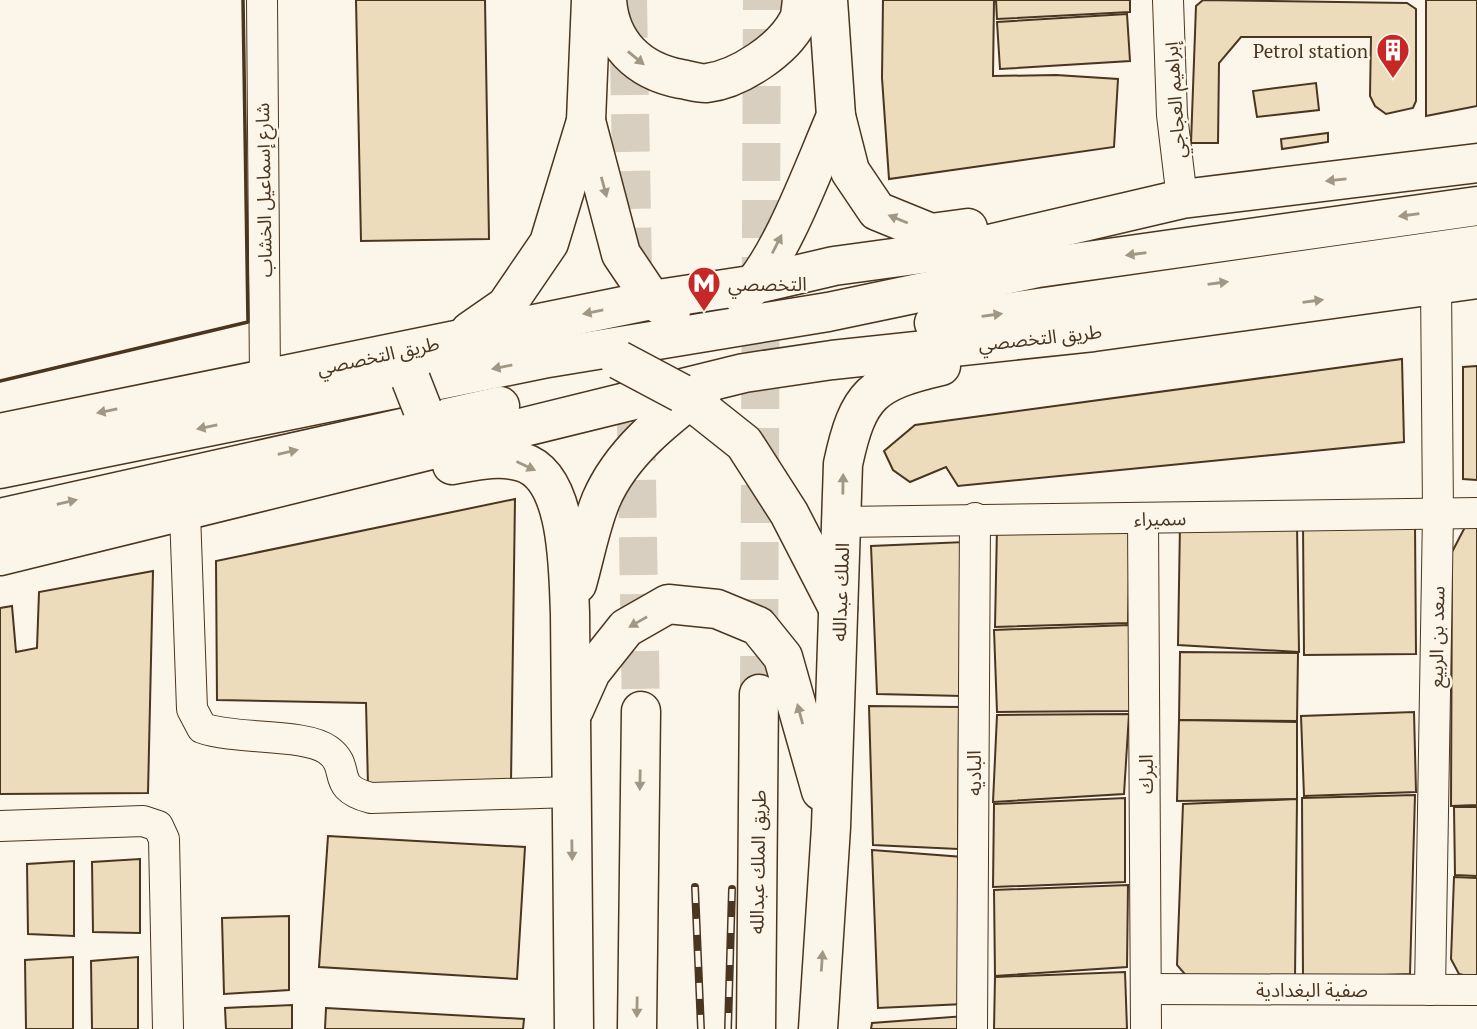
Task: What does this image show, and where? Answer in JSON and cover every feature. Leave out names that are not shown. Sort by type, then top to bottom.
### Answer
[{"type":"main road","points":[[462,337],[506,306],[549,243],[586,121],[591,0]]},
{"type":"main road","points":[[607,0],[608,22],[633,59],[667,76],[705,83],[743,73],[772,50],[798,21],[802,0]]},
{"type":"main road","points":[[828,0],[836,116],[850,171],[877,211],[931,233],[1182,199]]},
{"type":"main road","name":"طريق التخصصي","points":[[686,387],[707,331],[757,284],[796,208],[836,116]]},
{"type":"main road","points":[[586,121],[621,254],[652,300],[707,331],[759,351],[832,360]]},
{"type":"main road","name":"طريق التخصصي","points":[[0,433],[652,300],[757,284],[834,266],[981,246],[1182,199],[1477,163]]},
{"type":"main road","points":[[0,518],[417,415],[686,387],[759,351],[920,309],[1038,268],[1477,206]]},
{"type":"main road","points":[[980,344],[934,344],[919,331],[920,309],[944,269],[981,246]]},
{"type":"main road","points":[[570,613],[594,517],[615,473],[686,387],[759,351],[830,293],[981,246]]},
{"type":"main road","points":[[0,469],[606,355],[707,331],[800,316],[920,309],[1477,246]]},
{"type":"main road","name":"طريق التخصصي","points":[[0,556],[242,497],[417,415],[605,406],[686,387],[832,360],[1093,332],[1477,279]]},
{"type":"main road","name":"الملك عبدالله","points":[[818,1029],[831,827],[845,454],[852,422],[869,397],[899,376],[1093,332]]},
{"type":"main road","points":[[462,337],[532,336],[606,355],[686,387],[744,443],[789,513],[839,610]]},
{"type":"main road","points":[[381,355],[417,415]]},
{"type":"main road","name":"طريق التخصصي","points":[[605,406],[686,387]]},
{"type":"main road","points":[[242,497],[497,458],[520,461],[547,479],[559,508],[567,558],[570,613],[574,1029]]},
{"type":"main road","points":[[570,717],[591,672],[626,628],[668,604],[718,608],[758,626],[783,657],[831,827]]},
{"type":"main road","name":"طريق الملك عبدالله","points":[[756,1029],[759,694]]},
{"type":"main road","points":[[637,1029],[641,711]]},
{"type":"street","name":"شارع إسماعيل الخشاب","points":[[262,0],[265,380]]},
{"type":"street","name":"إبراهيم العجاجي","points":[[1168,0],[1172,115],[1182,199]]},
{"type":"street","name":"سعد بن الربيع","points":[[1430,990],[1438,513],[1436,284]]},
{"type":"street","points":[[184,513],[192,709],[202,728],[224,736],[311,742],[329,750],[339,762],[344,784],[353,794],[371,798],[572,792]]},
{"type":"street","name":"سميراء","points":[[842,522],[975,518],[1477,513]]},
{"type":"street","name":"الباديه","points":[[972,1029],[975,518]]},
{"type":"street","name":"البرك","points":[[1143,518],[1146,1029]]},
{"type":"street","points":[[0,826],[143,821],[158,827],[164,839],[168,1029]]},
{"type":"street","name":"صفية البغدادية","points":[[1147,989],[1477,990]]},
{"type":"building","points":[[356,0],[485,0],[489,239],[361,241]]},
{"type":"building","points":[[883,0],[994,0],[993,76],[1056,75],[1118,79],[1114,147],[889,179],[882,78]]},
{"type":"building","points":[[996,0],[1130,0],[1130,12],[997,19]]},
{"type":"building","name":"Petrol station","points":[[1203,0],[1407,3],[1416,9],[1416,101],[1413,108],[1386,114],[1375,106],[1370,96],[1371,37],[1241,37],[1219,63],[1218,143],[1191,143],[1196,6]]},
{"type":"building","points":[[1426,0],[1477,0],[1477,106],[1426,116]]},
{"type":"building","points":[[1127,14],[1130,61],[1000,69],[997,22]]},
{"type":"building","points":[[1316,83],[1319,110],[1257,117],[1253,91]]},
{"type":"building","points":[[1328,133],[1328,142],[1282,149],[1281,139]]},
{"type":"building","points":[[1402,359],[1404,442],[958,486],[946,467],[910,482],[893,470],[884,451],[915,425]]},
{"type":"building","points":[[1477,366],[1477,480],[1463,479],[1463,367]]},
{"type":"building","points":[[515,499],[511,782],[368,786],[366,703],[217,700],[216,561]]},
{"type":"building","points":[[1180,524],[1297,526],[1299,652],[1178,645]]},
{"type":"building","points":[[1415,524],[1416,654],[1304,655],[1303,525]]},
{"type":"building","points":[[997,527],[1130,532],[1128,623],[995,627]]},
{"type":"building","points":[[1465,527],[1477,528],[1477,805],[1451,806],[1452,552]]},
{"type":"building","points":[[965,542],[962,696],[877,694],[871,546]]},
{"type":"building","points":[[153,571],[148,793],[0,794],[0,608],[12,606],[16,652],[37,648],[39,592]]},
{"type":"building","points":[[1129,625],[1130,711],[997,712],[994,630]]},
{"type":"building","points":[[1180,652],[1298,653],[1297,721],[1179,720]]},
{"type":"building","points":[[869,706],[959,707],[958,849],[873,845]]},
{"type":"building","points":[[1414,712],[1416,792],[1304,796],[1301,716]]},
{"type":"building","points":[[1129,714],[1124,794],[993,802],[997,715]]},
{"type":"building","points":[[1179,720],[1297,722],[1297,799],[1177,801]]},
{"type":"building","points":[[1415,795],[1410,974],[1303,978],[1302,798]]},
{"type":"building","points":[[1125,798],[1125,882],[993,887],[994,804]]},
{"type":"building","points":[[1297,799],[1295,978],[1189,979],[1177,965],[1183,804]]},
{"type":"building","points":[[1454,807],[1477,807],[1477,876],[1455,875]]},
{"type":"building","points":[[328,836],[525,847],[517,979],[319,967]]},
{"type":"building","points":[[872,850],[963,857],[964,1004],[878,1008]]},
{"type":"building","points":[[140,859],[140,933],[93,932],[92,862]]},
{"type":"building","points":[[74,861],[74,936],[28,934],[27,864]]},
{"type":"building","points":[[1454,877],[1477,878],[1477,978],[1459,974],[1451,959]]},
{"type":"building","points":[[1128,885],[1127,967],[995,976],[994,890]]},
{"type":"building","points":[[289,916],[289,990],[224,994],[222,918]]},
{"type":"building","points":[[73,957],[73,1029],[26,1029],[25,960]]},
{"type":"building","points":[[138,957],[138,1029],[92,1029],[91,961]]},
{"type":"building","points":[[1125,972],[1127,1029],[994,1029],[995,977]]},
{"type":"building","points":[[292,1005],[292,1029],[226,1029],[225,1008]]},
{"type":"building","points":[[326,1008],[524,1019],[523,1029],[325,1029]]},
{"type":"building","points":[[965,1016],[964,1029],[871,1029],[872,1023]]},
{"type":"tunnel","points":[[628,0],[633,271]]},
{"type":"tunnel","points":[[759,694],[762,0]]},
{"type":"tunnel","points":[[635,366],[641,711]]},
{"type":"railway","points":[[695,887],[701,1029]]},
{"type":"railway","points":[[728,1029],[732,889]]},
{"type":"wall","points":[[0,381],[248,322],[243,0]]},
{"type":"place","name":"Petrol station","points":[[1393,80]]},
{"type":"place","name":"التخصصي","points":[[704,313]]}]
